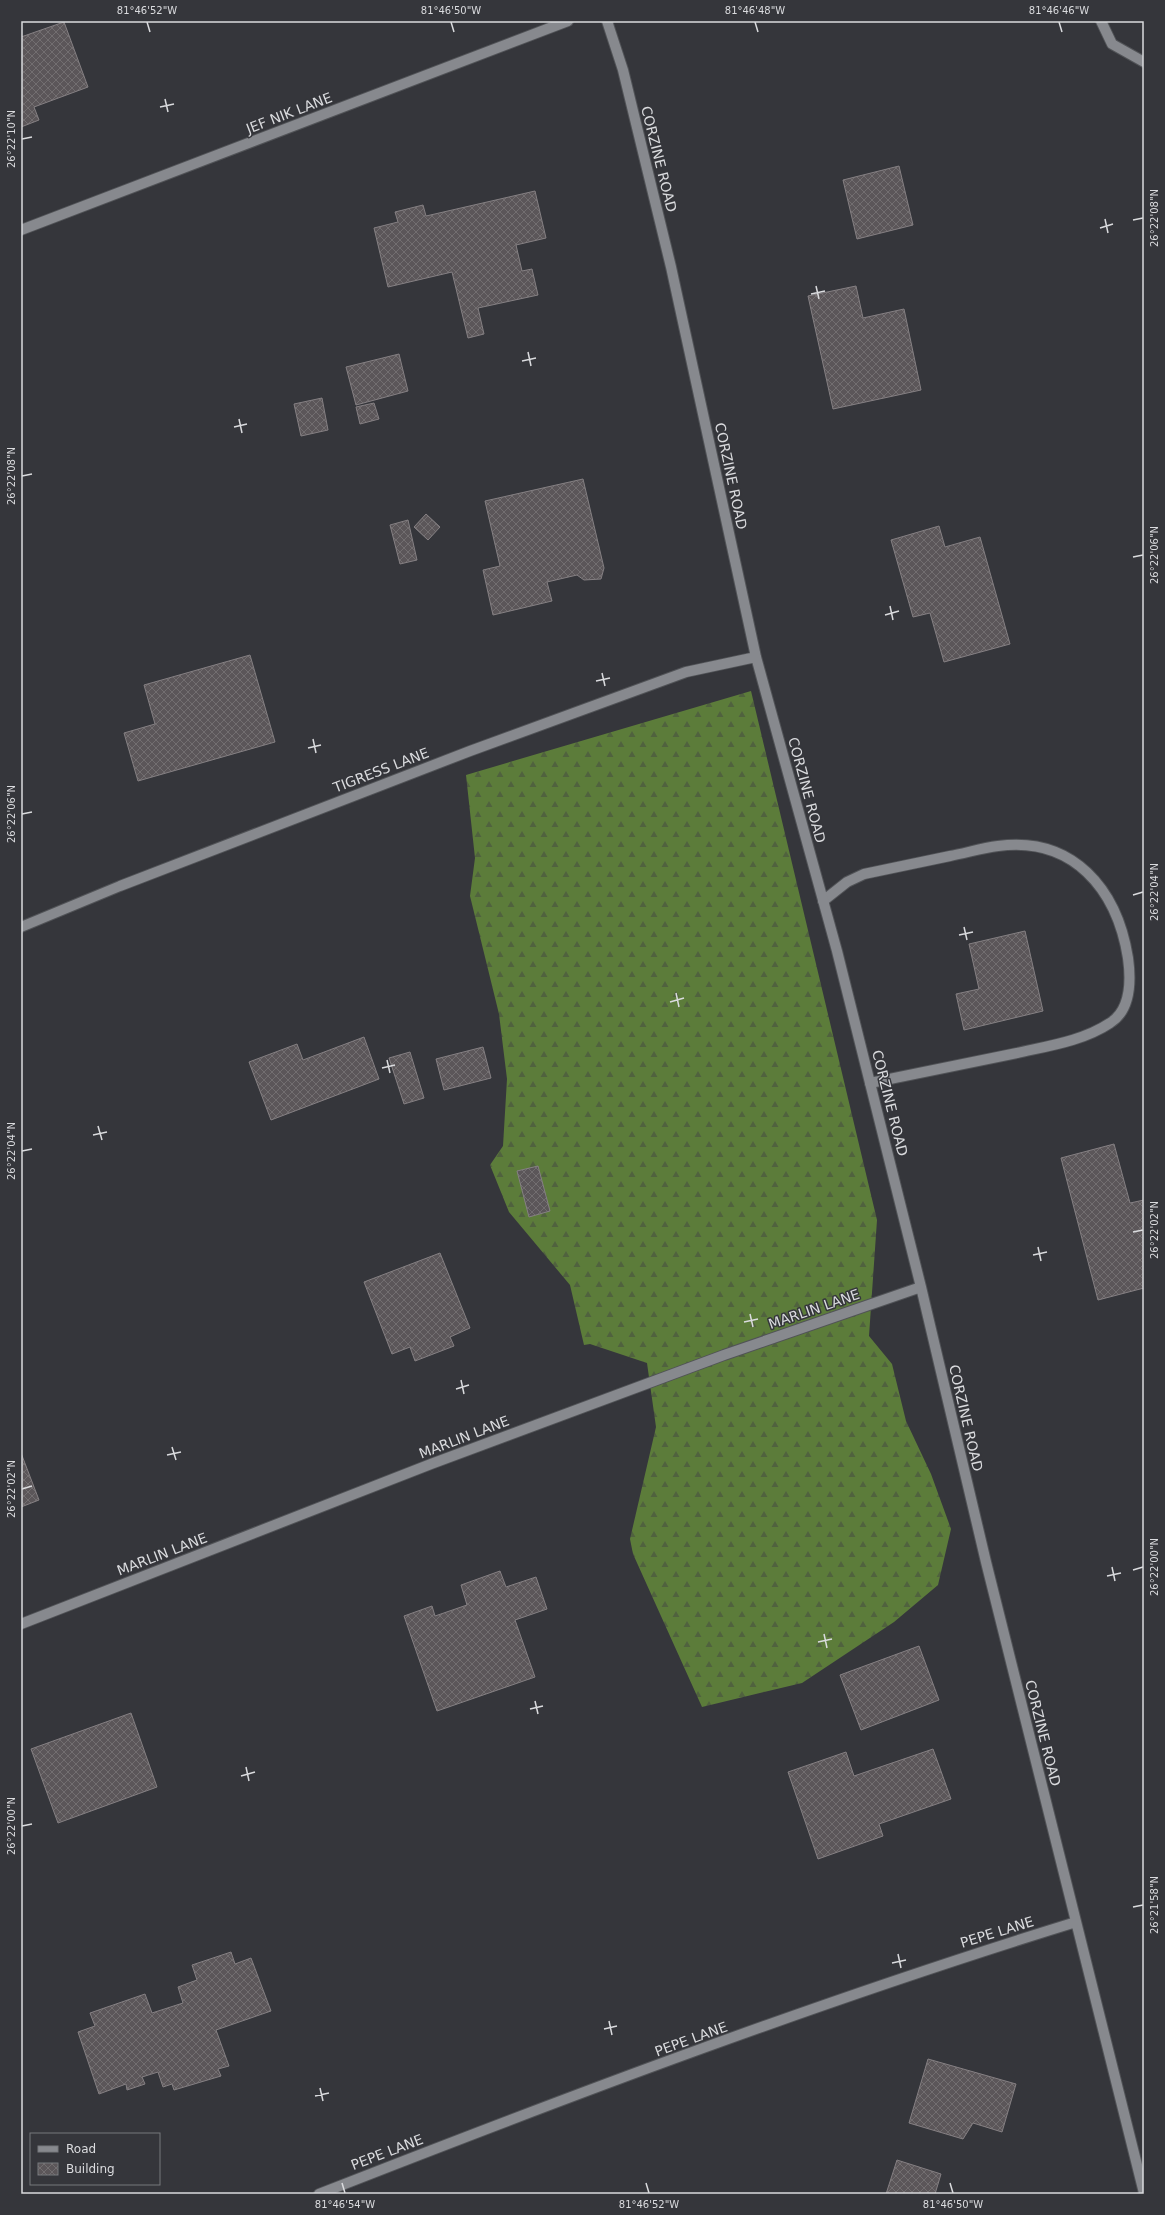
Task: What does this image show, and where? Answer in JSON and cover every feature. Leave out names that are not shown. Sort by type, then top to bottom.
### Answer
[{"type":"street","name":"JEF NIK LANE","points":[[21,230],[568,21]]},
{"type":"street","name":"CORZINE ROAD","points":[[608,21],[623,70],[671,267],[756,657],[823,901],[870,1083],[921,1287],[986,1562],[1144,2193]]},
{"type":"street","points":[[1102,21],[1112,44],[1144,62]]},
{"type":"street","name":"TIGRESS LANE","points":[[21,927],[127,883],[470,751],[686,672],[756,657]]},
{"type":"street","points":[[823,901],[847,882],[864,874],[999,846],[1043,848],[1067,856],[1084,868],[1098,883],[1113,910],[1125,947],[1129,968],[1129,994],[1121,1012],[1111,1023],[1084,1036],[1053,1045],[870,1083]]},
{"type":"street","name":"MARLIN LANE","points":[[21,1624],[526,1429],[724,1355],[921,1287]]},
{"type":"street","name":"PEPE LANE","points":[[319,2194],[566,2098],[963,1957],[1076,1922]]},
{"type":"green space","points":[[751,691],[877,1220],[869,1336],[892,1364],[906,1421],[931,1474],[951,1529],[938,1585],[894,1622],[802,1683],[702,1707],[633,1554],[630,1539],[656,1427],[647,1363],[590,1344],[584,1345],[570,1285],[509,1212],[490,1165],[503,1146],[507,1079],[499,1014],[470,896],[475,858],[466,775]]},
{"type":"building","points":[[64,22],[88,87],[34,107],[39,120],[21,127],[21,37]]},
{"type":"building","points":[[899,166],[913,225],[857,239],[843,180]]},
{"type":"building","points":[[535,191],[546,238],[516,245],[522,271],[532,269],[538,295],[478,308],[484,334],[468,338],[452,272],[388,287],[374,228],[398,222],[395,212],[423,205],[426,216]]},
{"type":"building","points":[[856,286],[863,318],[904,309],[921,390],[833,409],[808,296]]},
{"type":"building","points":[[399,354],[408,391],[356,405],[346,367]]},
{"type":"building","points":[[322,398],[328,430],[301,436],[294,404]]},
{"type":"building","points":[[374,403],[379,419],[360,424],[356,407]]},
{"type":"building","points":[[583,479],[604,568],[601,579],[584,580],[577,575],[547,582],[552,601],[493,615],[483,570],[500,566],[485,501]]},
{"type":"building","points":[[426,514],[440,527],[428,540],[414,527]]},
{"type":"building","points":[[408,520],[417,560],[400,564],[390,525]]},
{"type":"building","points":[[939,526],[945,547],[980,537],[1010,644],[944,662],[930,613],[913,617],[891,540]]},
{"type":"building","points":[[250,655],[275,742],[138,781],[124,733],[155,724],[144,685]]},
{"type":"building","points":[[1025,931],[1043,1011],[964,1030],[956,994],[979,989],[969,944]]},
{"type":"building","points":[[364,1037],[379,1079],[271,1120],[249,1062],[297,1044],[303,1060]]},
{"type":"building","points":[[483,1047],[491,1078],[444,1090],[436,1059]]},
{"type":"building","points":[[410,1052],[424,1098],[404,1104],[389,1058]]},
{"type":"building","points":[[1114,1144],[1130,1203],[1144,1200],[1144,1288],[1098,1300],[1061,1158]]},
{"type":"building","points":[[538,1166],[550,1211],[529,1217],[517,1171]]},
{"type":"building","points":[[440,1253],[470,1328],[450,1337],[454,1346],[415,1361],[410,1347],[392,1354],[364,1282]]},
{"type":"building","points":[[21,1453],[39,1500],[21,1507]]},
{"type":"building","points":[[500,1571],[506,1587],[536,1577],[547,1609],[515,1620],[535,1677],[437,1711],[404,1616],[432,1606],[435,1616],[467,1605],[461,1585]]},
{"type":"building","points":[[919,1646],[939,1700],[861,1730],[840,1675]]},
{"type":"building","points":[[131,1713],[157,1787],[58,1823],[31,1749]]},
{"type":"building","points":[[933,1749],[951,1799],[879,1824],[883,1836],[818,1859],[788,1772],[846,1752],[854,1776]]},
{"type":"building","points":[[231,1952],[235,1964],[251,1958],[271,2011],[216,2030],[229,2066],[218,2069],[221,2076],[174,2090],[172,2084],[163,2087],[158,2072],[142,2077],[145,2084],[127,2090],[126,2084],[99,2094],[78,2032],[95,2026],[90,2013],[145,1994],[152,2013],[183,2003],[178,1987],[197,1980],[192,1965]]},
{"type":"building","points":[[928,2059],[1016,2084],[1002,2132],[973,2123],[963,2139],[909,2123]]},
{"type":"building","points":[[897,2160],[941,2174],[935,2194],[886,2194]]}]
